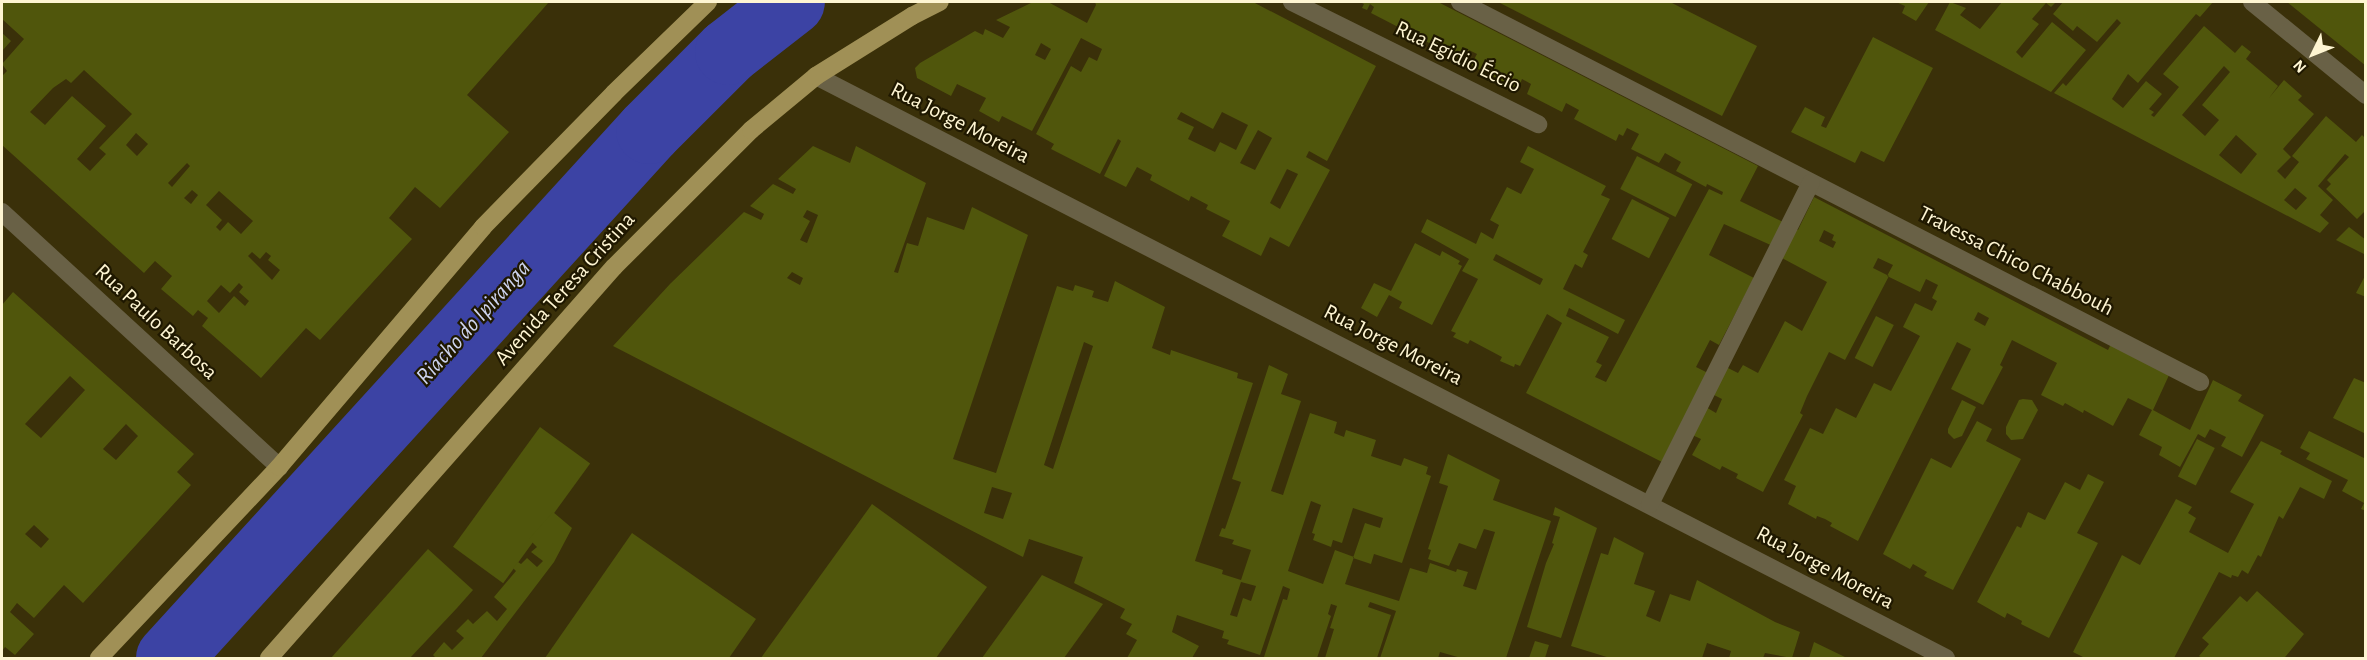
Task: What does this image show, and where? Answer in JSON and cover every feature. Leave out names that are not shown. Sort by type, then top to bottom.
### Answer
[{"type":"main road","points":[[99,658],[279,466],[483,227],[614,93],[708,2]]},
{"type":"main road","name":"Avenida Teresa Cristina","points":[[269,658],[614,267],[751,130],[816,76],[940,2]]},
{"type":"street","name":"Rua Egidio Éccio","points":[[1292,2],[1538,124]]},
{"type":"street","name":"Travessa Chico Chabbouh","points":[[1460,2],[2200,382]]},
{"type":"street","points":[[2252,2],[2366,95]]},
{"type":"street","name":"Rua Jorge Moreira","points":[[816,76],[1946,658]]},
{"type":"street","points":[[1650,504],[1811,183]]},
{"type":"street","name":"Rua Paulo Barbosa","points":[[2,212],[279,466]]},
{"type":"building","points":[[2,2],[549,2],[467,95],[509,132],[440,208],[415,187],[389,218],[412,239],[320,340],[306,328],[261,378],[202,326],[208,318],[198,310],[193,316],[161,289],[172,276],[155,261],[144,273],[2,145],[2,76],[7,71],[2,64],[24,39],[2,19]],"holes":[[[84,70],[132,114],[99,148],[106,154],[90,171],[77,159],[106,126],[72,96],[45,125],[30,112],[53,88],[66,79],[71,83]],[[136,133],[148,144],[137,156],[126,145]],[[187,163],[190,166],[172,187],[168,183]],[[192,190],[198,195],[191,204],[184,198]],[[219,191],[253,221],[241,234],[228,222],[220,231],[216,227],[222,220],[206,205]],[[252,252],[260,259],[266,252],[271,256],[268,260],[280,270],[272,280],[248,256]],[[239,283],[243,287],[239,292],[249,301],[245,306],[234,296],[219,313],[207,301],[221,285],[230,293]]]},
{"type":"building","points":[[1033,2],[1048,2],[1087,23],[1096,5],[1095,2],[1253,2],[1376,66],[1327,161],[1309,151],[1306,157],[1330,170],[1289,247],[1270,237],[1261,256],[1222,236],[1230,221],[1206,209],[1208,205],[1191,196],[1189,201],[1150,180],[1152,175],[1137,167],[1126,187],[1104,176],[1121,141],[1118,139],[1100,174],[1051,149],[1054,144],[1036,134],[1071,66],[1081,72],[1089,57],[1097,61],[1102,49],[1081,38],[1032,131],[1002,116],[999,122],[979,111],[986,98],[957,84],[951,96],[917,78],[915,68],[920,63],[975,31],[983,35],[985,29],[1003,38],[1010,27],[996,20]],"holes":[[[1041,43],[1051,49],[1045,60],[1035,55]],[[1181,112],[1213,129],[1222,112],[1248,125],[1236,150],[1220,142],[1215,152],[1188,139],[1194,127],[1177,119]],[[1258,130],[1272,138],[1255,170],[1240,163]],[[1287,169],[1298,174],[1280,209],[1270,203]]]},
{"type":"building","points":[[1360,2],[1438,2],[1758,166],[1740,201],[1787,224],[1775,247],[1724,224],[1709,255],[1754,278],[1719,345],[1710,340],[1696,367],[1710,374],[1664,463],[1526,393],[1562,323],[1547,314],[1520,366],[1515,364],[1514,367],[1500,361],[1502,357],[1470,340],[1468,344],[1453,337],[1456,333],[1451,331],[1478,279],[1462,271],[1469,259],[1421,232],[1427,219],[1476,244],[1481,232],[1493,239],[1499,225],[1490,220],[1507,187],[1521,194],[1534,169],[1520,162],[1528,146],[1606,186],[1601,195],[1610,199],[1583,252],[1588,255],[1582,268],[1575,264],[1563,289],[1625,320],[1618,334],[1569,308],[1566,316],[1609,337],[1596,362],[1602,365],[1595,377],[1606,382],[1709,189],[1722,195],[1723,192],[1707,184],[1706,187],[1676,171],[1681,162],[1665,153],[1659,163],[1631,149],[1639,134],[1627,128],[1623,136],[1619,134],[1616,141],[1574,119],[1579,110],[1566,103],[1562,112],[1527,94],[1531,84],[1522,79],[1518,89],[1471,65],[1477,54],[1469,50],[1464,61],[1371,13],[1374,7],[1370,4],[1367,10],[1362,8],[1364,4]],"holes":[[[1496,254],[1543,279],[1540,285],[1493,260]]]},
{"type":"building","points":[[1498,2],[1670,2],[1757,46],[1722,116]]},
{"type":"building","points":[[1896,2],[1929,2],[1916,21],[1902,13],[1905,6]]},
{"type":"building","points":[[1950,2],[1966,8],[1960,15],[1980,29],[2002,2],[2056,2],[2051,7],[2046,3],[2032,19],[2039,24],[2016,52],[2022,58],[2052,22],[2086,50],[2051,92],[1935,30]]},
{"type":"building","points":[[2063,2],[2213,2],[2200,17],[2196,14],[2138,83],[2128,74],[2112,99],[2123,108],[2146,81],[2162,94],[2149,109],[2154,112],[2151,115],[2154,117],[2179,87],[2163,74],[2204,26],[2235,53],[2242,45],[2251,52],[2246,59],[2278,86],[2269,98],[2284,80],[2302,96],[2298,100],[2314,114],[2283,149],[2291,157],[2277,171],[2285,179],[2299,162],[2292,156],[2326,116],[2356,142],[2362,135],[2366,139],[2366,210],[2357,219],[2326,189],[2331,184],[2327,180],[2349,157],[2345,154],[2318,186],[2333,200],[2320,215],[2329,223],[2320,233],[2054,93],[2063,83],[2066,86],[2121,23],[2117,19],[2097,42],[2077,26],[2073,31],[2053,14]],"holes":[[[2224,66],[2230,72],[2202,105],[2219,120],[2205,136],[2182,115]],[[2236,135],[2257,154],[2241,174],[2219,155]],[[2295,188],[2307,198],[2296,210],[2284,200]]]},
{"type":"building","points":[[2287,2],[2366,2],[2366,66]]},
{"type":"building","points":[[2,33],[11,41],[2,51]]},
{"type":"building","points":[[1873,37],[1933,68],[1884,162],[1861,151],[1855,163],[1791,132],[1805,107],[1825,117],[1821,126],[1826,128]]},
{"type":"building","points":[[813,146],[850,163],[856,146],[926,183],[894,272],[898,273],[907,243],[918,246],[927,217],[964,230],[972,207],[1028,235],[953,459],[996,473],[1057,286],[1073,291],[1075,285],[1094,291],[1092,297],[1108,302],[1115,281],[1165,307],[1152,348],[1170,355],[1171,350],[1238,373],[1237,378],[1253,383],[1195,561],[1223,570],[1222,574],[1241,580],[1251,550],[1232,544],[1234,540],[1219,536],[1222,528],[1225,529],[1241,482],[1232,479],[1269,365],[1288,374],[1281,394],[1301,401],[1271,491],[1283,495],[1310,413],[1337,422],[1334,433],[1344,437],[1346,430],[1376,440],[1371,456],[1401,466],[1404,458],[1428,467],[1426,474],[1431,476],[1402,563],[1374,554],[1371,564],[1354,558],[1345,584],[1399,601],[1410,568],[1427,573],[1430,563],[1456,572],[1457,569],[1468,572],[1463,586],[1476,590],[1495,532],[1484,529],[1476,549],[1459,543],[1449,566],[1428,559],[1431,550],[1428,549],[1448,486],[1439,483],[1448,454],[1500,480],[1493,500],[1551,521],[1506,658],[1461,658],[1440,652],[1438,658],[1380,658],[1396,611],[1370,602],[1368,607],[1391,615],[1377,658],[1325,658],[1334,629],[1330,628],[1337,606],[1331,604],[1328,614],[1331,616],[1317,658],[1264,657],[1283,599],[1287,600],[1290,589],[1283,586],[1260,655],[1227,644],[1229,640],[1222,638],[1224,631],[1177,615],[1172,632],[1199,646],[1192,658],[1127,658],[1137,640],[1126,634],[1132,624],[1120,618],[1125,609],[1074,583],[1083,557],[1029,539],[1023,557],[613,346],[670,284],[744,212],[761,220],[764,214],[750,206],[773,184],[793,194],[796,189],[778,179]],"holes":[[[807,210],[818,215],[807,243],[800,240],[810,221],[803,217]],[[792,272],[803,278],[800,285],[787,278]],[[1084,342],[1093,346],[1053,469],[1044,465]],[[992,487],[1012,493],[1003,519],[984,513]],[[1311,501],[1321,505],[1312,533],[1315,534],[1313,540],[1331,547],[1333,540],[1342,543],[1353,508],[1383,518],[1380,528],[1365,523],[1353,557],[1335,550],[1323,584],[1288,571]],[[1241,582],[1256,586],[1251,601],[1243,598],[1237,617],[1230,615]]]},
{"type":"building","points":[[1637,156],[1692,184],[1675,217],[1620,189]]},
{"type":"building","points":[[1814,197],[2108,350],[2112,342],[2170,373],[2153,410],[2190,430],[2213,380],[2242,395],[2238,401],[2264,415],[2242,457],[2221,446],[2226,437],[2210,429],[2205,438],[2198,434],[2180,467],[2159,455],[2162,447],[2139,435],[2152,410],[2128,398],[2113,426],[2084,410],[2083,413],[2065,403],[2063,406],[2041,395],[2057,363],[2012,340],[2000,365],[2003,367],[1983,405],[1951,389],[1971,349],[1957,342],[1858,541],[1830,526],[1832,523],[1825,519],[1817,516],[1816,519],[1788,504],[1796,486],[1784,480],[1810,428],[1823,434],[1836,408],[1856,418],[1874,383],[1891,391],[1920,336],[1903,327],[1915,303],[1932,311],[1937,301],[1932,298],[1938,285],[1926,279],[1920,292],[1889,277],[1845,360],[1829,352],[1807,396],[1800,413],[1803,415],[1763,492],[1736,478],[1738,474],[1722,466],[1720,470],[1692,455],[1701,439],[1690,434],[1704,406],[1716,413],[1722,399],[1710,393],[1724,366],[1738,373],[1743,365],[1758,373],[1785,321],[1802,331],[1827,282],[1780,257],[1795,229],[1798,230]],"holes":[[[1824,230],[1834,235],[1832,240],[1836,242],[1833,248],[1819,241]],[[1878,258],[1893,265],[1887,275],[1873,268]],[[1978,312],[1989,318],[1985,326],[1974,320]]]},
{"type":"building","points":[[1632,199],[1669,218],[1649,258],[1612,239]]},
{"type":"building","points":[[2349,227],[2366,240],[2366,255],[2336,240]]},
{"type":"building","points":[[1415,243],[1440,256],[1442,251],[1460,261],[1458,264],[1462,266],[1432,325],[1399,308],[1402,302],[1389,295],[1377,317],[1361,308],[1374,283],[1391,291]]},
{"type":"building","points":[[2366,274],[2366,297],[2356,293]]},
{"type":"building","points":[[13,292],[194,454],[177,472],[191,485],[83,603],[64,585],[34,618],[17,603],[10,612],[34,634],[15,655],[5,647],[2,651],[2,305]],"holes":[[[70,376],[85,390],[41,438],[25,424]],[[126,424],[138,436],[116,460],[103,449]],[[34,525],[49,539],[41,548],[25,534]]]},
{"type":"building","points":[[1876,316],[1894,325],[1872,367],[1855,358]]},
{"type":"building","points":[[2354,378],[2366,383],[2366,434],[2333,418]]},
{"type":"building","points":[[1962,400],[1976,407],[1962,436],[1954,439],[1948,433],[1948,429]]},
{"type":"building","points":[[2019,400],[2032,400],[2038,410],[2023,439],[2011,440],[2006,434],[2006,427]]},
{"type":"building","points":[[1977,421],[1992,429],[1986,441],[2021,459],[1953,590],[1924,576],[1927,572],[1913,564],[1910,569],[1883,554],[1931,458],[1951,468]]},
{"type":"building","points":[[540,427],[590,463],[503,583],[453,547]]},
{"type":"building","points":[[2309,431],[2366,459],[2366,511],[2361,509],[2364,503],[2342,491],[2348,480],[2306,459],[2310,453],[2300,448]]},
{"type":"building","points":[[2197,439],[2215,448],[2196,486],[2178,476]]},
{"type":"building","points":[[2261,441],[2282,451],[2280,454],[2332,481],[2324,499],[2300,487],[2283,519],[2279,516],[2261,557],[2258,555],[2248,574],[2242,570],[2238,577],[2232,575],[2231,578],[2219,572],[2174,658],[2085,658],[2073,652],[2122,555],[2140,565],[2176,499],[2192,507],[2188,513],[2196,518],[2189,532],[2228,553],[2254,504],[2230,492]]},
{"type":"building","points":[[2088,474],[2104,482],[2077,533],[2098,543],[2049,638],[2021,624],[2022,621],[2007,613],[2005,618],[1977,602],[2017,526],[2021,528],[2028,512],[2045,520],[2065,482],[2080,490]]},
{"type":"building","points":[[872,504],[987,587],[936,658],[761,658]]},
{"type":"building","points":[[1555,507],[1597,528],[1561,638],[1527,627],[1554,544],[1552,543],[1560,517],[1553,515]]},
{"type":"building","points":[[553,512],[572,528],[554,562],[481,658],[436,658],[433,655],[444,642],[452,650],[464,638],[456,631],[468,619],[473,624],[487,611],[497,621],[507,609],[494,597],[516,571],[513,568],[518,562],[521,564],[527,558],[537,567],[543,561],[531,552],[537,547],[529,539]]},
{"type":"building","points":[[632,533],[756,619],[729,658],[545,658]]},
{"type":"building","points":[[1614,537],[1644,553],[1634,584],[1655,591],[1646,616],[1660,622],[1670,594],[1690,601],[1697,580],[1775,622],[1800,632],[1792,658],[1765,653],[1763,658],[1729,658],[1731,651],[1707,643],[1702,658],[1610,658],[1571,646],[1601,553],[1608,555]]},
{"type":"building","points":[[428,549],[473,590],[457,608],[410,658],[331,658]]},
{"type":"building","points":[[1042,575],[1103,604],[1064,658],[982,658]]},
{"type":"building","points":[[2257,591],[2304,634],[2286,656],[2284,658],[2202,658],[2199,656],[2209,644],[2202,638],[2240,596],[2247,602]]},
{"type":"building","points":[[1535,641],[1549,645],[1545,658],[1529,658]]},
{"type":"building","points":[[1814,642],[1847,658],[1809,658]]},
{"type":"waterway","name":"Riacho do Ipiranga","points":[[169,658],[649,131],[728,52],[792,2]]}]
